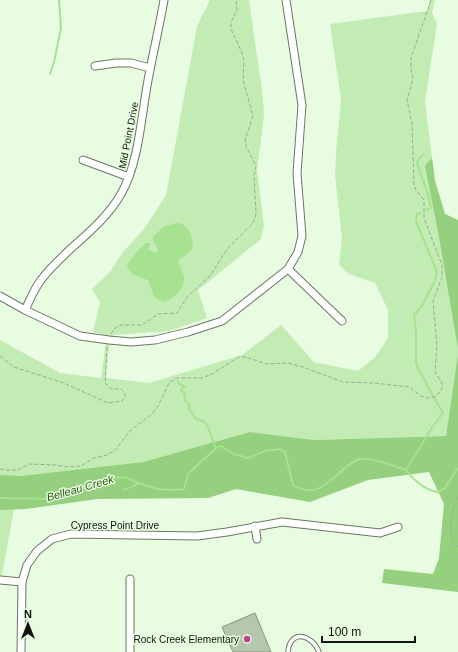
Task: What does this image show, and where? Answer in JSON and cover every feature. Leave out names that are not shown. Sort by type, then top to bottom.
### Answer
[{"type":"street","name":"Mid Point Drive","points":[[25,310],[40,281],[51,268],[112,208],[129,177],[134,160],[150,68],[156,47],[164,0]]},
{"type":"street","points":[[0,296],[71,333],[89,338],[131,342],[155,340],[188,332],[222,321],[288,269],[298,252],[302,236],[297,174],[302,105],[286,0]]},
{"type":"street","points":[[95,66],[116,63],[131,63],[150,68]]},
{"type":"street","points":[[83,160],[129,177]]},
{"type":"street","points":[[288,269],[342,321]]},
{"type":"street","name":"Cypress Point Drive","points":[[21,652],[22,582],[27,565],[37,551],[52,539],[71,534],[197,536],[282,522],[380,533],[398,527]]},
{"type":"street","points":[[255,526],[257,539]]},
{"type":"street","points":[[130,579],[130,652]]},
{"type":"street","points":[[0,580],[22,582]]},
{"type":"lane","points":[[288,652],[293,640],[301,636],[309,638],[319,652]]},
{"type":"path","points":[[0,356],[14,367],[64,383],[108,403],[117,403],[122,401],[125,398],[125,393],[121,389],[111,389],[105,383],[109,340],[114,329],[121,325],[142,325],[158,314],[177,313],[187,297],[209,277],[217,262],[228,248],[252,224],[255,219],[256,212],[254,176],[256,166],[246,146],[245,140],[253,116],[243,80],[244,62],[242,53],[231,29],[231,22],[237,10],[236,0]]},
{"type":"path","points":[[0,469],[18,470],[30,464],[67,467],[81,466],[94,458],[107,455],[115,450],[130,431],[152,414],[158,406],[169,382],[177,378],[202,378],[212,374],[239,357],[245,357],[267,364],[288,363],[343,382],[374,383],[409,387],[421,396],[427,398],[434,397],[439,393],[442,388],[442,383],[435,372],[438,346],[433,301],[442,277],[442,265],[424,218],[424,200],[416,190],[414,184],[412,131],[407,100],[413,79],[411,58],[431,0]]},
{"type":"path","points":[[457,497],[452,514],[451,528],[452,538],[458,547]]},
{"type":"shaded area","points":[[210,0],[249,0],[264,114],[257,169],[264,226],[261,239],[198,290],[207,318],[169,331],[113,335],[109,348],[106,378],[149,383],[242,355],[281,325],[314,362],[358,371],[375,357],[388,338],[388,310],[375,283],[349,274],[339,265],[342,238],[335,175],[341,100],[330,24],[427,11],[430,0],[435,0],[432,13],[437,23],[425,102],[435,181],[445,214],[458,220],[458,353],[446,436],[314,440],[250,432],[143,462],[20,476],[0,586],[0,340],[60,373],[101,378],[107,335],[93,332],[100,302],[92,289],[110,272],[122,253],[144,229],[166,195],[197,26]]},
{"type":"shaded area","points":[[432,158],[435,181],[445,214],[458,220],[458,349],[425,166]]},
{"type":"shaded area","points":[[178,223],[182,224],[188,229],[192,237],[193,245],[189,253],[178,262],[184,277],[181,289],[175,296],[164,302],[154,297],[149,281],[133,274],[128,269],[127,265],[138,250],[146,243],[151,243],[148,249],[155,253],[158,251],[153,240],[153,236],[165,226]]},
{"type":"shaded area","points":[[458,353],[458,592],[382,583],[384,569],[433,574],[439,558],[444,504],[429,472],[368,480],[310,502],[236,489],[208,498],[97,499],[26,509],[0,510],[0,475],[20,476],[143,462],[250,432],[314,440],[446,436]]},
{"type":"building","name":"Rock Creek Elementary","points":[[255,613],[271,652],[233,652],[222,627]]},
{"type":"waterway","points":[[50,74],[61,28],[59,0]]},
{"type":"waterway","points":[[423,154],[417,162],[430,202],[431,208],[427,210]]},
{"type":"waterway","points":[[406,470],[433,426],[443,413],[416,364],[416,333],[414,315],[421,307],[435,281],[437,272],[416,221],[417,214],[421,213]]},
{"type":"waterway","points":[[178,382],[185,387],[181,390],[184,393],[185,401],[189,404],[189,410],[196,419],[203,421],[207,425],[216,448]]},
{"type":"waterway","name":"Belleau Creek","points":[[0,498],[49,499],[108,478],[125,477],[157,489],[184,489],[188,474],[216,448],[221,446],[234,454],[248,458],[265,451],[280,449],[285,452],[293,485],[303,490],[320,488],[349,465],[362,459],[374,460],[406,470],[420,484],[437,492],[445,488],[458,468]]},
{"type":"waterway","points":[[124,490],[138,483]]},
{"type":"place","name":"Rock Creek Elementary","points":[[247,639]]}]
